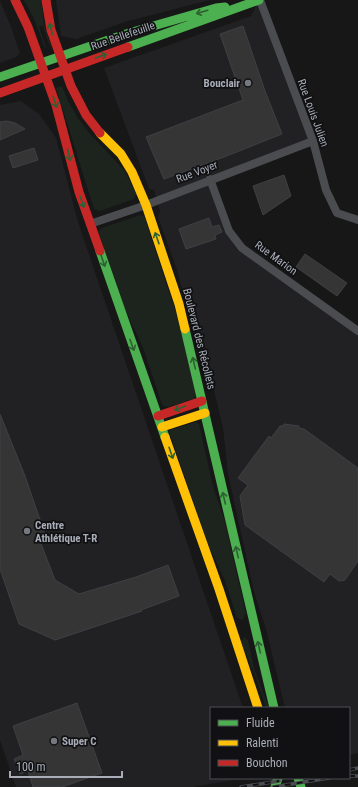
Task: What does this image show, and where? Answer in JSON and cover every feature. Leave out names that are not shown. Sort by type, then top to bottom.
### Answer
[{"type":"main road","points":[[15,0],[26,23],[46,76],[63,129],[75,180],[219,589],[258,707]]},
{"type":"main road","name":"Boulevard des Récollets","points":[[46,0],[50,25],[60,58],[75,94],[86,115],[97,129],[118,150],[129,166],[146,204],[179,304],[274,707]]},
{"type":"main road","name":"Rue Bellefeuille","points":[[0,77],[164,22],[216,8],[256,1]]},
{"type":"main road","name":"Rue Bellefeuille","points":[[0,93],[256,1]]},
{"type":"main road","points":[[158,416],[202,401]]},
{"type":"main road","points":[[162,427],[205,413]]},
{"type":"street","name":"Rue Louis Julien","points":[[256,1],[313,141],[326,190],[337,213],[358,220]]},
{"type":"street","name":"Rue Voyer","points":[[90,224],[313,141]]},
{"type":"street","name":"Rue Marion","points":[[210,179],[229,231],[242,248],[358,331]]},
{"type":"shaded area","points":[[24,0],[41,0],[44,25],[51,46],[50,47],[43,26],[39,26],[45,48],[34,19]]},
{"type":"shaded area","points":[[56,0],[210,0],[128,21],[76,39],[61,36]]},
{"type":"shaded area","points":[[259,0],[313,141],[210,179],[229,231],[247,251],[358,331],[358,753],[350,755],[350,707],[285,707],[266,629],[254,592],[228,474],[223,428],[214,390],[216,383],[203,367],[177,270],[158,217],[160,211],[154,190],[149,189],[104,68],[251,16]]},
{"type":"shaded area","points":[[0,1],[20,53],[16,57],[0,63]]},
{"type":"shaded area","points":[[62,86],[68,101],[79,120],[124,170],[137,195],[135,195],[134,199],[100,211],[94,209],[56,88]]},
{"type":"shaded area","points":[[21,101],[39,114],[56,138],[78,222],[243,707],[210,707],[210,779],[239,779],[193,787],[16,787],[0,740],[0,105]]},
{"type":"shaded area","points":[[140,215],[144,216],[179,322],[196,396],[193,399],[168,407],[162,404],[143,348],[124,307],[98,231],[102,228]]},
{"type":"shaded area","points":[[196,422],[199,424],[213,486],[225,522],[246,614],[242,620],[237,618],[225,581],[208,544],[169,431]]},
{"type":"shaded area","points":[[244,637],[248,640],[254,668],[269,707],[266,707],[257,680],[241,642]]},
{"type":"building","points":[[243,26],[265,91],[282,134],[164,179],[146,137],[243,100],[220,34]]},
{"type":"building","points":[[7,121],[15,123],[25,129],[0,140],[0,122]]},
{"type":"building","points":[[34,148],[38,160],[13,168],[9,156]]},
{"type":"building","points":[[284,175],[291,196],[263,215],[253,186]]},
{"type":"building","points":[[209,218],[212,227],[219,225],[222,232],[215,235],[216,239],[186,249],[179,229]]},
{"type":"building","points":[[305,254],[347,283],[337,296],[296,267]]},
{"type":"building","points":[[0,414],[25,476],[45,534],[38,536],[55,580],[79,594],[136,577],[168,565],[179,596],[141,610],[142,611],[55,640],[19,624],[0,569]]},
{"type":"building","points":[[284,424],[299,426],[299,428],[304,429],[358,468],[358,561],[345,580],[339,581],[330,574],[324,582],[245,525],[240,496],[248,485],[238,478],[269,436],[271,438],[280,426],[284,426]]},
{"type":"building","name":"Super C","points":[[77,703],[102,773],[62,787],[33,787],[28,771],[20,774],[14,759],[23,755],[13,726]]},
{"type":"railway","points":[[350,770],[358,768]]},
{"type":"railway","points":[[350,776],[358,776]]},
{"type":"railway","points":[[273,787],[323,779]]},
{"type":"railway","points":[[241,787],[279,781]]},
{"type":"traffic: fast","points":[[128,47],[259,0]]},
{"type":"traffic: fast","points":[[0,77],[129,33],[216,8],[225,7]]},
{"type":"traffic: fast","points":[[100,251],[165,437]]},
{"type":"traffic: fast","points":[[185,329],[274,707]]},
{"type":"traffic: fast","points":[[275,787],[278,779]]},
{"type":"traffic: fast","points":[[298,779],[301,787]]},
{"type":"traffic: slow","points":[[100,133],[121,154],[132,172],[146,205],[179,304],[185,329]]},
{"type":"traffic: slow","points":[[162,427],[205,413]]},
{"type":"traffic: slow","points":[[165,437],[219,589],[258,707]]},
{"type":"traffic: jam","points":[[15,0],[28,27],[56,105],[79,192],[100,251]]},
{"type":"traffic: jam","points":[[46,0],[51,30],[71,86],[86,115],[100,133]]},
{"type":"traffic: jam","points":[[0,93],[128,47]]},
{"type":"traffic: jam","points":[[158,416],[202,401]]},
{"type":"place","name":"Bouclair","points":[[248,83]]},
{"type":"place","name":"Centre Athlétique T-R","points":[[27,531]]},
{"type":"place","name":"Super C","points":[[54,741]]}]
